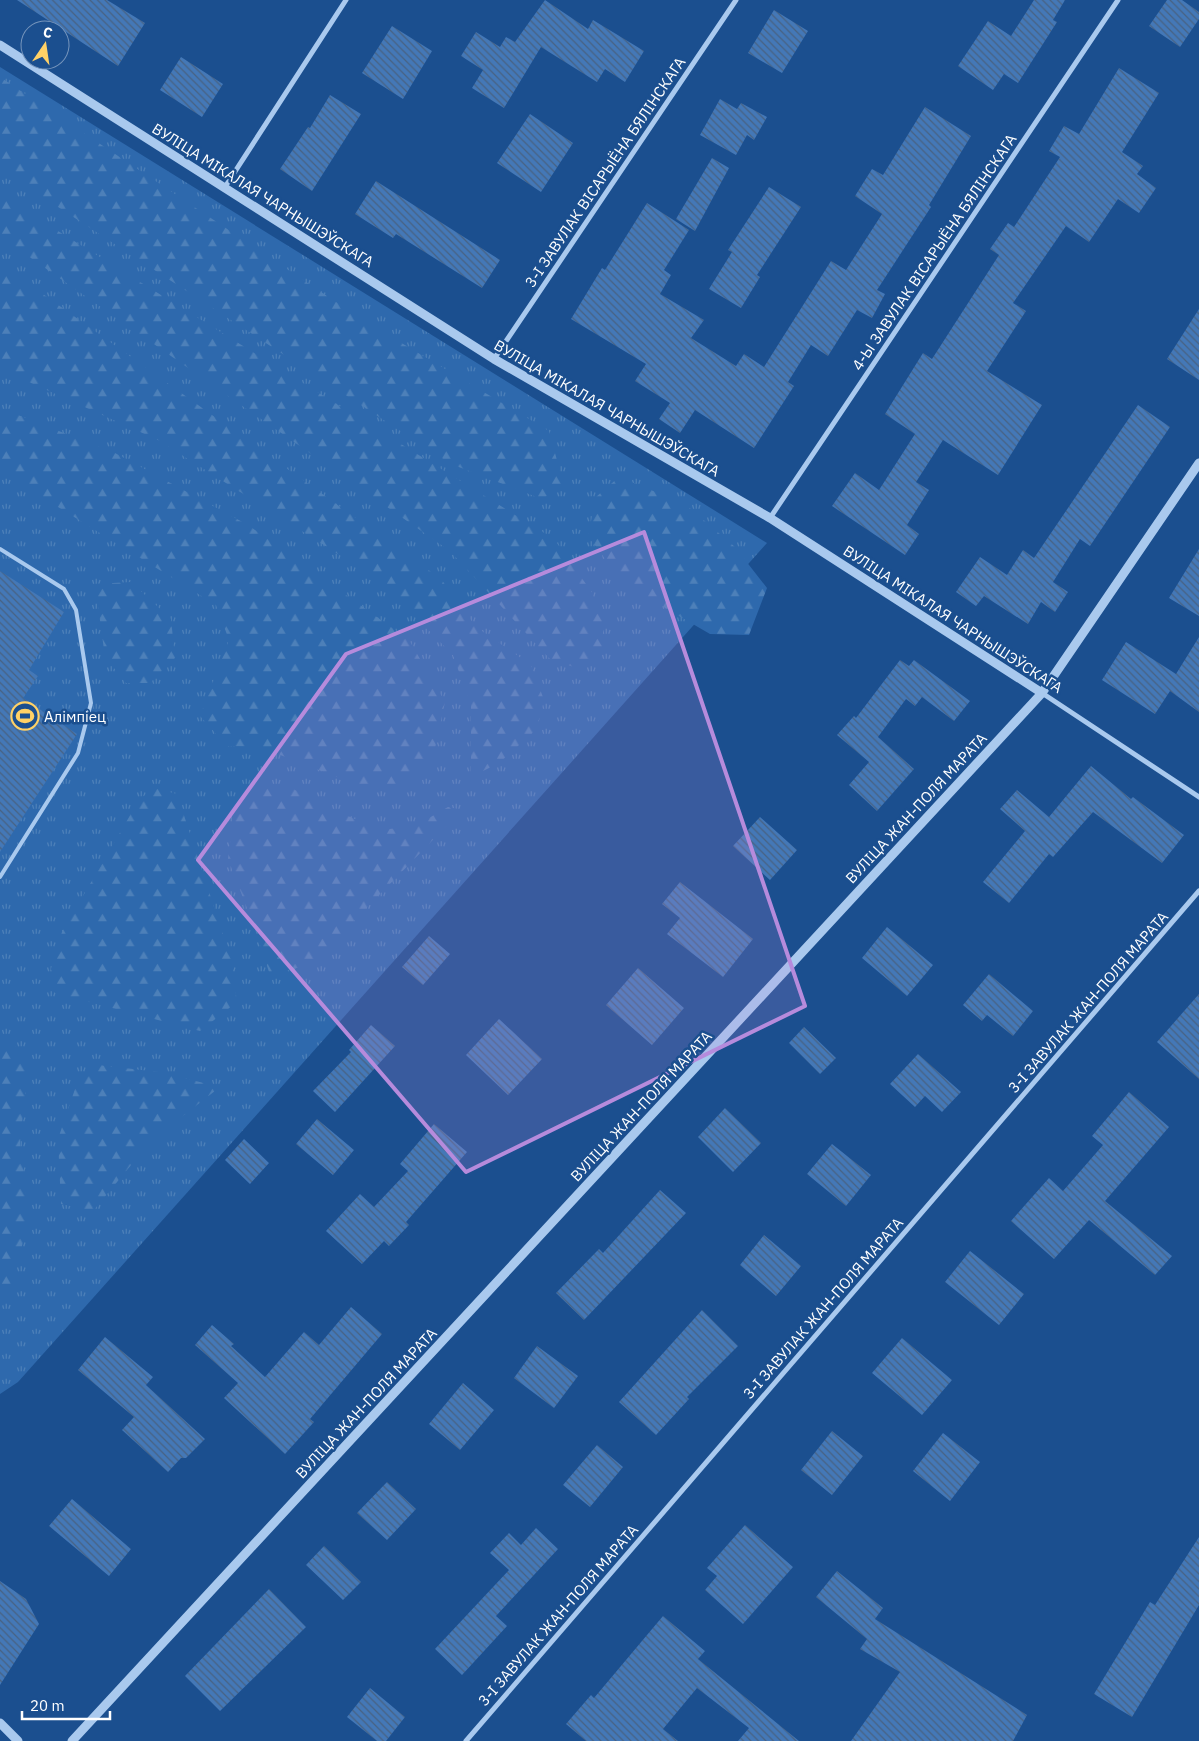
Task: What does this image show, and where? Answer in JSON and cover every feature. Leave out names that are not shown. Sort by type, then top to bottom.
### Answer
[{"type":"street","points":[[225,187],[346,0]]},
{"type":"street","name":"3-І ЗАВУЛАК ВІСАРЫЁНА БЯЛІНСКАГА","points":[[494,359],[736,0]]},
{"type":"street","name":"4-Ы ЗАВУЛАК ВІСАРЫЁНА БЯЛІНСКАГА","points":[[770,518],[1118,0]]},
{"type":"street","name":"ВУЛІЦА МІКАЛАЯ ЧАРНЫШЭЎСКАГА","points":[[0,45],[494,359],[770,518],[1042,693],[1199,797]]},
{"type":"street","name":"ВУЛІЦА ЖАН-ПОЛЯ МАРАТА","points":[[72,1741],[1042,693],[1199,463]]},
{"type":"street","name":"3-І ЗАВУЛАК ЖАН-ПОЛЯ МАРАТА","points":[[466,1741],[1199,892]]},
{"type":"street","points":[[0,1723],[18,1741]]},
{"type":"lane","points":[[0,549],[64,589],[76,610],[91,703],[78,753],[0,877]]},
{"type":"highlighted area","points":[[644,532],[805,1006],[466,1172],[198,860],[346,654]]},
{"type":"green space","points":[[0,67],[767,543],[18,1382],[0,1394]]},
{"type":"green space","points":[[0,77],[363,320],[549,431],[564,486],[542,499],[451,464],[0,169]]},
{"type":"green space","points":[[0,195],[554,539],[603,608],[603,647],[579,669],[549,658],[450,551],[28,256],[0,241]]},
{"type":"green space","points":[[0,266],[15,274],[441,579],[476,627],[531,665],[544,700],[537,729],[499,763],[471,777],[471,706],[453,655],[379,580],[158,440],[0,369]]},
{"type":"green space","points":[[0,408],[115,453],[248,525],[409,640],[445,702],[432,762],[405,786],[383,790],[352,783],[260,747],[227,746],[200,716],[229,640],[216,605],[0,471]]},
{"type":"green space","points":[[619,477],[685,504],[735,547],[767,588],[749,635],[710,634],[624,584],[588,536],[596,497]]},
{"type":"green space","points":[[131,582],[171,619],[175,658],[150,683],[126,683],[105,657],[95,584]]},
{"type":"green space","points":[[286,785],[329,808],[381,830],[415,826],[448,807],[462,810],[312,964],[270,975],[254,926],[228,859],[235,805],[258,788]]},
{"type":"green space","points":[[154,788],[177,794],[231,959],[237,1002],[200,1031],[55,993],[50,972],[62,932],[139,800]]},
{"type":"green space","points":[[0,1038],[12,1041],[28,1065],[20,1143],[29,1220],[14,1275],[0,1312]]},
{"type":"green space","points":[[98,1065],[159,1072],[220,1087],[151,1141],[93,1211],[61,1204],[58,1139],[75,1089]]},
{"type":"building","points":[[17,0],[107,0],[145,23],[118,66],[70,35],[70,20],[48,20]]},
{"type":"building","points":[[545,0],[588,29],[593,20],[644,51],[625,82],[605,69],[597,82],[541,47],[504,108],[472,88],[483,70],[461,56],[476,32],[500,47],[506,37],[515,42]]},
{"type":"building","points":[[1034,0],[1065,0],[1053,20],[1057,22],[1018,83],[1004,74],[993,90],[958,66],[988,21],[1011,36]]},
{"type":"building","points":[[1167,0],[1182,0],[1199,12],[1199,19],[1180,47],[1149,26]]},
{"type":"building","points":[[774,10],[808,31],[782,73],[748,53]]},
{"type":"building","points":[[392,26],[432,51],[403,99],[362,73]]},
{"type":"building","points":[[181,57],[223,84],[202,117],[160,90]]},
{"type":"building","points":[[1119,68],[1159,93],[1122,152],[1143,166],[1137,174],[1156,188],[1139,213],[1118,199],[1089,242],[1066,226],[1013,303],[1026,311],[987,371],[1042,405],[998,475],[943,440],[916,482],[929,490],[907,525],[919,534],[905,555],[832,506],[855,473],[879,490],[915,434],[885,414],[923,353],[932,359],[999,255],[990,249],[1008,223],[1014,227],[1060,157],[1049,151],[1064,126],[1079,134]]},
{"type":"building","points":[[330,95],[361,114],[312,191],[280,169],[308,127],[310,128]]},
{"type":"building","points":[[720,99],[737,109],[741,103],[767,117],[754,140],[747,135],[736,155],[700,135]]},
{"type":"building","points":[[925,107],[971,136],[929,205],[931,207],[877,290],[885,294],[872,318],[857,310],[828,356],[811,345],[788,382],[794,386],[754,448],[695,410],[680,433],[659,419],[670,403],[635,381],[646,364],[571,319],[602,268],[605,270],[647,203],[689,230],[664,270],[671,275],[660,294],[704,320],[691,338],[736,366],[744,354],[764,367],[831,261],[846,270],[882,214],[855,196],[872,169],[883,175]]},
{"type":"building","points":[[530,114],[573,143],[541,192],[497,163]]},
{"type":"building","points":[[712,158],[729,168],[695,231],[676,219]]},
{"type":"building","points":[[376,181],[500,260],[482,288],[396,234],[393,238],[355,214]]},
{"type":"building","points":[[769,187],[801,207],[757,275],[760,277],[741,308],[709,289],[732,252],[728,250]]},
{"type":"building","points":[[1199,309],[1199,380],[1167,359]]},
{"type":"building","points":[[1138,405],[1170,427],[1090,546],[1080,539],[1053,582],[1068,592],[1055,612],[1041,602],[1028,624],[984,596],[976,606],[956,592],[980,557],[1007,575],[1023,550],[1034,558]]},
{"type":"building","points":[[1199,549],[1199,616],[1169,598]]},
{"type":"building","name":"Алімпіец","points":[[0,571],[64,612],[29,670],[38,676],[23,698],[77,734],[0,852]]},
{"type":"building","points":[[1199,637],[1199,712],[1170,691],[1155,714],[1102,680],[1126,642],[1176,674]]},
{"type":"building","points":[[900,660],[909,666],[914,660],[970,701],[954,721],[922,697],[915,706],[906,699],[878,737],[914,769],[877,811],[849,785],[869,762],[837,735],[854,716],[856,718]]},
{"type":"building","points":[[1091,766],[1131,799],[1133,797],[1184,835],[1162,863],[1093,812],[1053,857],[1049,854],[1009,903],[983,882],[1025,831],[1000,809],[1017,790],[1049,817]]},
{"type":"building","points":[[760,817],[797,850],[770,880],[733,846]]},
{"type":"building","points":[[680,882],[753,939],[723,977],[667,934],[680,918],[662,904]]},
{"type":"building","points":[[887,927],[933,965],[907,996],[862,958]]},
{"type":"building","points":[[429,936],[450,954],[423,985],[402,967]]},
{"type":"building","points":[[638,968],[684,1008],[652,1045],[606,1005]]},
{"type":"building","points":[[989,974],[1033,1011],[1013,1036],[987,1015],[982,1021],[963,1005]]},
{"type":"building","points":[[1199,994],[1199,1079],[1157,1042]]},
{"type":"building","points":[[499,1019],[542,1059],[508,1095],[466,1055]]},
{"type":"building","points":[[371,1025],[395,1046],[335,1112],[313,1091],[351,1052],[349,1050]]},
{"type":"building","points":[[804,1027],[836,1058],[820,1074],[789,1043]]},
{"type":"building","points":[[918,1054],[961,1092],[942,1112],[925,1096],[915,1107],[890,1084]]},
{"type":"building","points":[[1129,1092],[1169,1127],[1105,1201],[1172,1256],[1155,1275],[1089,1220],[1054,1259],[1011,1221],[1049,1178],[1063,1191],[1103,1145],[1092,1136]]},
{"type":"building","points":[[725,1108],[761,1143],[733,1172],[698,1137]]},
{"type":"building","points":[[317,1119],[354,1150],[333,1175],[296,1144]]},
{"type":"building","points":[[434,1124],[467,1152],[406,1222],[409,1225],[389,1246],[384,1241],[362,1264],[326,1231],[360,1194],[374,1207],[408,1171],[400,1164]]},
{"type":"building","points":[[244,1139],[269,1163],[250,1184],[225,1160]]},
{"type":"building","points":[[832,1144],[871,1175],[846,1206],[807,1174]]},
{"type":"building","points":[[660,1190],[686,1213],[584,1320],[556,1293],[599,1249],[603,1253]]},
{"type":"building","points":[[764,1235],[801,1266],[776,1296],[740,1265]]},
{"type":"building","points":[[970,1251],[1024,1294],[999,1325],[945,1282]]},
{"type":"building","points":[[351,1307],[382,1334],[310,1419],[314,1422],[285,1454],[224,1398],[238,1383],[195,1345],[212,1325],[234,1344],[231,1346],[265,1377],[304,1332],[319,1345]]},
{"type":"building","points":[[702,1310],[738,1346],[687,1397],[689,1399],[656,1435],[619,1402]]},
{"type":"building","points":[[105,1337],[153,1377],[146,1385],[205,1439],[186,1458],[181,1458],[168,1472],[122,1430],[134,1417],[78,1370]]},
{"type":"building","points":[[902,1338],[952,1380],[922,1415],[872,1373]]},
{"type":"building","points":[[537,1346],[578,1376],[554,1408],[514,1378]]},
{"type":"building","points":[[463,1383],[494,1410],[460,1450],[429,1424]]},
{"type":"building","points":[[832,1431],[863,1456],[832,1495],[801,1470]]},
{"type":"building","points":[[943,1433],[980,1462],[950,1501],[913,1471]]},
{"type":"building","points":[[597,1445],[623,1467],[590,1507],[563,1485]]},
{"type":"building","points":[[387,1482],[416,1509],[387,1540],[357,1513]]},
{"type":"building","points":[[72,1499],[131,1549],[109,1576],[49,1526]]},
{"type":"building","points":[[745,1525],[793,1567],[743,1624],[705,1590],[717,1576],[707,1568]]},
{"type":"building","points":[[536,1528],[558,1549],[496,1616],[507,1626],[462,1675],[435,1649],[509,1570],[490,1553],[509,1533],[521,1545]]},
{"type":"building","points":[[1199,1537],[1199,1605],[1132,1717],[1094,1694],[1150,1602],[1155,1605]]},
{"type":"building","points":[[324,1546],[361,1582],[343,1600],[306,1565]]},
{"type":"building","points":[[837,1571],[883,1608],[875,1619],[1027,1715],[1013,1741],[851,1741],[900,1672],[860,1649],[867,1639],[816,1597]]},
{"type":"building","points":[[0,1581],[26,1599],[39,1624],[0,1685]]},
{"type":"building","points":[[269,1589],[306,1627],[220,1711],[185,1676]]},
{"type":"building","points":[[663,1616],[705,1651],[698,1659],[799,1741],[738,1741],[749,1728],[697,1688],[663,1729],[678,1741],[586,1741],[566,1724],[591,1695],[594,1698]]},
{"type":"building","points":[[370,1688],[405,1717],[386,1741],[377,1741],[347,1717]]},
{"type":"place","name":"Алімпіец","points":[[25,716]]}]
